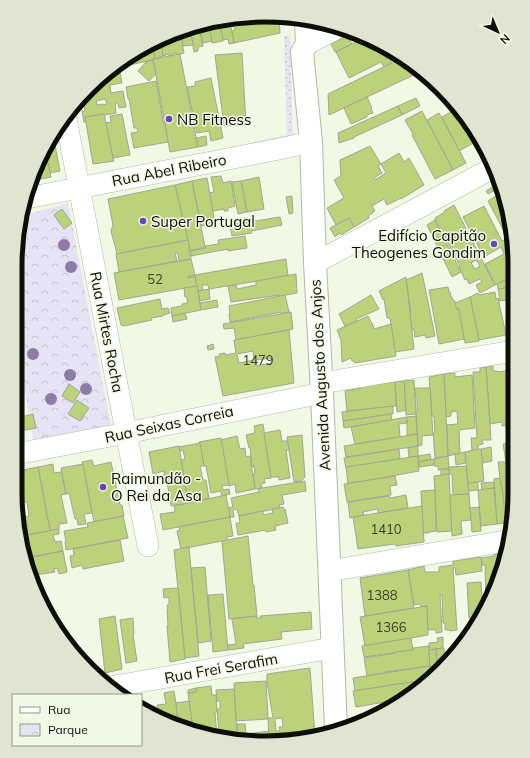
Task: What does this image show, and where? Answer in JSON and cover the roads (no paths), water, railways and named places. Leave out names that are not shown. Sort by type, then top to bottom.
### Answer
[{"type":"main road","name":"Avenida Augusto dos Anjos","points":[[306,26],[307,44],[302,52],[311,142],[336,725]]},
{"type":"street","points":[[307,44],[332,31]]},
{"type":"street","name":"Rua Mirtes Rocha","points":[[67,124],[148,546]]},
{"type":"street","name":"Rua Abel Ribeiro","points":[[32,197],[311,142]]},
{"type":"street","points":[[315,263],[489,170]]},
{"type":"street","name":"Rua Seixas Correia","points":[[22,453],[126,433],[322,388],[508,352]]},
{"type":"street","points":[[329,571],[503,542]]},
{"type":"street","name":"Rua Frei Serafim","points":[[117,686],[332,648]]},
{"type":"place","name":"NB Fitness","points":[[169,119]]},
{"type":"place","name":"Super Portugal","points":[[143,221]]},
{"type":"place","name":"Edifício Capitão Theogenes Gondim","points":[[494,244]]},
{"type":"place","name":"Raimundão - O Rei da Asa","points":[[103,487]]}]
